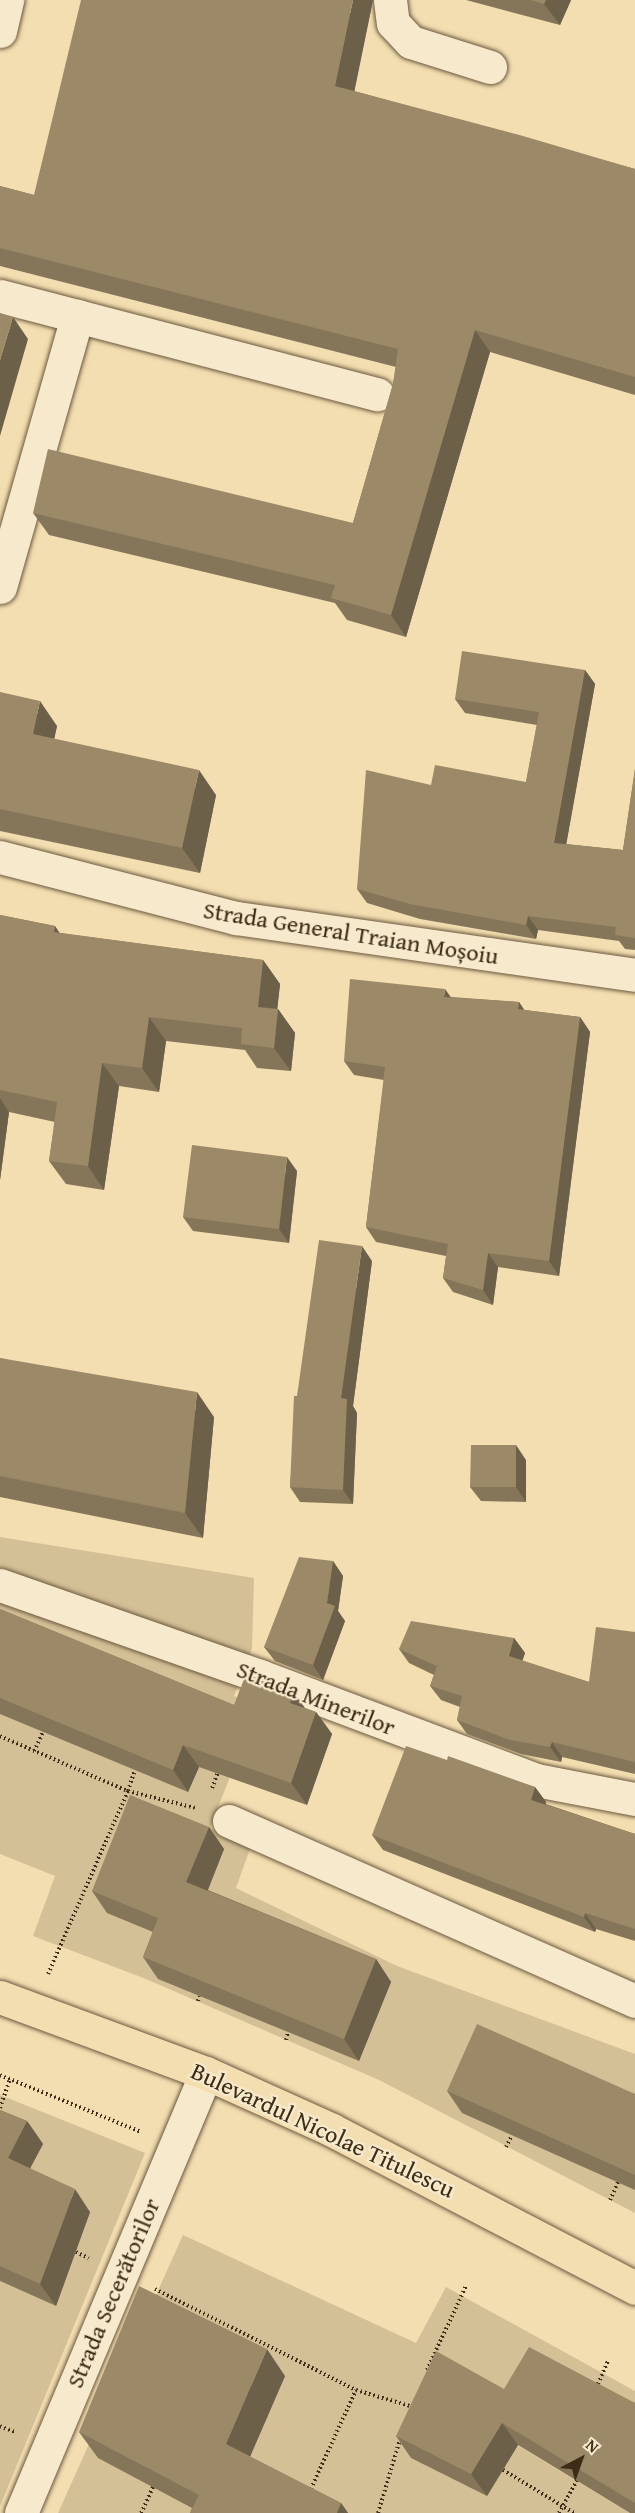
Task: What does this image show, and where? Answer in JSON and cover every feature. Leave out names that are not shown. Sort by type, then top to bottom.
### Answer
[{"type":"main road","name":"Bulevardul Nicolae Titulescu","points":[[0,1997],[206,2073],[437,2182],[635,2288]]},
{"type":"street","points":[[0,31],[7,0]]},
{"type":"street","points":[[390,0],[393,23],[411,42],[490,67]]},
{"type":"street","points":[[0,296],[377,394]]},
{"type":"street","points":[[0,587],[77,316]]},
{"type":"street","name":"Strada General Traian Moșoiu","points":[[0,857],[236,918],[635,975]]},
{"type":"street","name":"Strada Minerilor","points":[[0,1585],[260,1676],[536,1780],[635,1799]]},
{"type":"street","points":[[213,1810],[635,2001]]},
{"type":"street","name":"Strada Secerătorilor","points":[[21,2513],[206,2073]]},
{"type":"path","points":[[34,1751],[43,1732]]},
{"type":"path","points":[[0,1736],[128,1791],[213,1810],[224,1758]]},
{"type":"path","points":[[33,2009],[128,1791],[135,1770]]},
{"type":"path","points":[[102,1850],[111,1853]]},
{"type":"path","points":[[286,2040],[288,2032]]},
{"type":"path","points":[[0,2075],[175,2146]]},
{"type":"path","points":[[0,2108],[10,2079]]},
{"type":"path","points":[[506,2147],[512,2135]]},
{"type":"path","points":[[610,2200],[618,2182]]},
{"type":"path","points":[[75,2252],[122,2272],[356,2390],[411,2404],[416,2411]]},
{"type":"path","points":[[426,2372],[466,2286]]},
{"type":"path","points":[[228,2336],[233,2327]]},
{"type":"path","points":[[592,2395],[608,2361]]},
{"type":"path","points":[[305,2502],[356,2390]]},
{"type":"path","points":[[408,2415],[411,2404]]},
{"type":"path","points":[[378,2513],[401,2437]]},
{"type":"path","points":[[503,2470],[574,2513]]},
{"type":"path","points":[[559,2513],[577,2481]]},
{"type":"path","points":[[141,2513],[153,2487]]},
{"type":"shaded area","points":[[0,1537],[254,1578],[252,1648],[234,1696],[258,1705],[210,1828],[250,1849],[236,1888],[397,1966],[635,2054],[635,2213],[379,2080],[146,1979],[33,1936],[55,1876],[0,1854]],"holes":[[[174,1940],[391,1982],[359,2061],[159,1979]]]},
{"type":"shaded area","points":[[0,2095],[145,2153],[0,2506],[0,2281],[56,2306],[24,2180],[0,2126]]},
{"type":"shaded area","points":[[183,2235],[416,2343],[446,2287],[635,2391],[635,2417],[517,2445],[630,2513],[58,2513]]},
{"type":"building","points":[[81,0],[353,0],[335,86],[523,136],[635,169],[635,377],[475,330],[391,615],[331,598],[335,585],[33,513],[48,449],[353,523],[393,384],[398,349],[0,248],[0,186],[34,195]]},
{"type":"building","points":[[531,0],[546,0],[544,4]]},
{"type":"building","points":[[0,313],[13,317],[0,360]]},
{"type":"building","points":[[462,651],[585,670],[554,843],[623,850],[635,769],[635,938],[615,935],[616,927],[528,916],[526,925],[410,904],[357,889],[366,770],[431,785],[435,765],[526,782],[539,712],[455,699]]},
{"type":"building","points":[[0,692],[40,701],[33,734],[199,770],[182,848],[0,809]]},
{"type":"building","points":[[0,915],[55,926],[54,932],[263,960],[258,1007],[278,1009],[274,1048],[241,1044],[242,1028],[149,1017],[142,1068],[102,1063],[88,1166],[49,1161],[57,1102],[0,1090]]},
{"type":"building","points":[[350,979],[445,989],[444,997],[519,1002],[518,1009],[580,1017],[549,1261],[488,1253],[483,1290],[443,1278],[448,1244],[366,1227],[385,1067],[344,1061]]},
{"type":"building","points":[[192,1145],[287,1157],[279,1229],[183,1217]]},
{"type":"building","points":[[319,1240],[362,1246],[341,1398],[347,1399],[343,1490],[290,1487],[294,1396],[297,1396]]},
{"type":"building","points":[[0,1358],[197,1392],[185,1513],[0,1476]]},
{"type":"building","points":[[471,1445],[516,1445],[516,1487],[470,1487]]},
{"type":"building","points":[[299,1557],[333,1561],[327,1603],[335,1606],[313,1665],[264,1647]]},
{"type":"building","points":[[0,1609],[234,1705],[246,1674],[294,1692],[290,1703],[316,1712],[291,1783],[183,1745],[173,1770],[0,1698]]},
{"type":"building","points":[[411,1621],[514,1638],[509,1656],[589,1682],[596,1627],[635,1632],[635,1762],[552,1742],[550,1747],[510,1740],[457,1720],[462,1696],[430,1686],[437,1666],[399,1649]]},
{"type":"building","points":[[406,1746],[447,1760],[448,1756],[535,1787],[531,1800],[635,1834],[635,1929],[585,1913],[584,1917],[372,1835]]},
{"type":"building","points":[[130,1795],[209,1827],[186,1882],[376,1959],[344,2039],[143,1957],[158,1918],[92,1891]]},
{"type":"building","points":[[477,2024],[635,2094],[635,2175],[447,2091]]},
{"type":"building","points":[[0,2110],[27,2121],[8,2158],[75,2189],[40,2284],[0,2266]]},
{"type":"building","points":[[139,2286],[267,2349],[226,2444],[341,2503],[337,2513],[190,2513],[199,2495],[79,2432]]},
{"type":"building","points":[[529,2347],[635,2403],[635,2503],[502,2423],[471,2474],[396,2436],[436,2351],[504,2389]]}]
